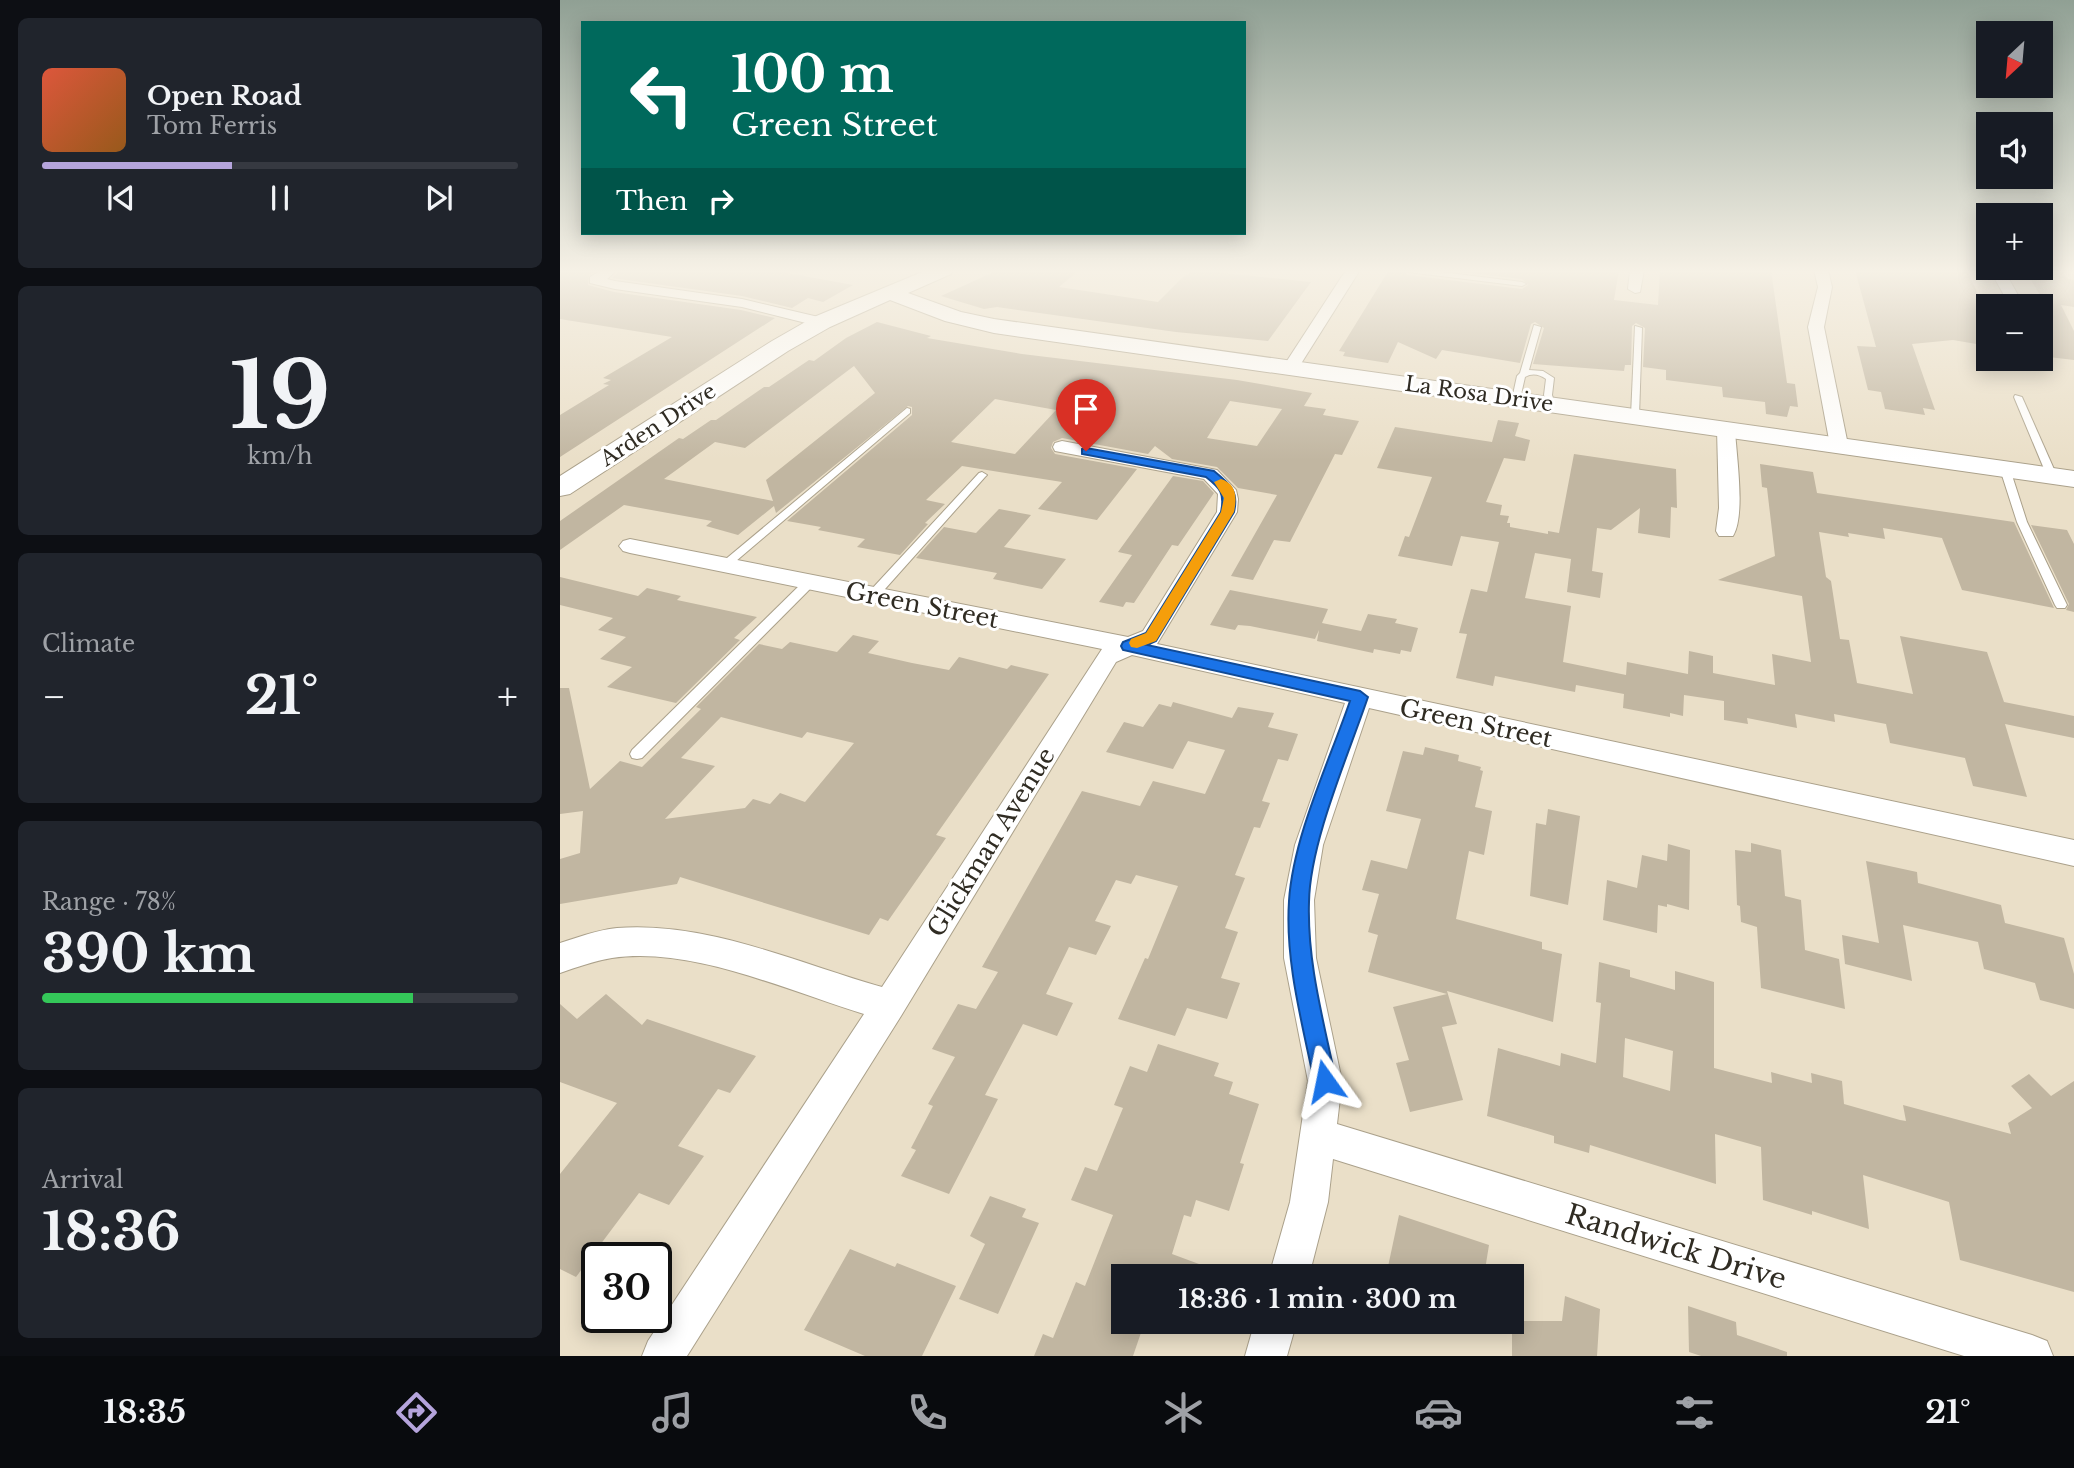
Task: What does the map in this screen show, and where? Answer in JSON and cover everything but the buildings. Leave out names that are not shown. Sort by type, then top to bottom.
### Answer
[{"type":"street","name":"Arden Drive","points":[[560,488],[802,333]]},
{"type":"street","name":"La Rosa Drive","points":[[1054,333],[2063,477]]},
{"type":"street","points":[[1291,367],[1313,333]]},
{"type":"street","points":[[1817,333],[1839,445]]},
{"type":"street","points":[[1726,429],[1729,508],[1726,531]]},
{"type":"street","name":"Glickman Avenue","points":[[663,1356],[889,1005],[1108,656],[1151,637],[1227,512],[1231,498],[1226,487],[1210,474],[1062,447]]},
{"type":"street","name":"Green Street","points":[[630,546],[1129,646],[2074,853]]},
{"type":"street","points":[[1292,1264],[1310,1202],[1325,1081],[1300,958],[1299,900],[1309,845],[1360,697]]},
{"type":"street","points":[[560,958],[609,944],[653,941],[693,946],[889,1005]]},
{"type":"street","name":"Randwick Drive","points":[[1320,1137],[2032,1356]]},
{"type":"street","points":[[1266,1356],[1272,1334]]},
{"type":"lane","points":[[1516,399],[1535,333]]},
{"type":"lane","points":[[1635,416],[1638,333]]},
{"type":"lane","points":[[1524,373],[1539,372],[1550,378],[1548,395],[1551,404]]},
{"type":"lane","points":[[2018,397],[2063,477]]},
{"type":"lane","points":[[725,565],[908,411]]},
{"type":"lane","points":[[2004,469],[2022,523],[2060,604]]},
{"type":"lane","points":[[873,595],[982,475]]},
{"type":"lane","points":[[637,754],[810,582]]},
{"type":"slow traffic","points":[[1137,643],[1151,637],[1227,512],[1231,498],[1221,482]]},
{"type":"route","points":[[1086,451],[1210,474],[1226,487],[1231,498],[1227,512],[1151,637],[1129,646],[1360,697],[1309,845],[1299,900],[1300,958],[1325,1081]]}]
